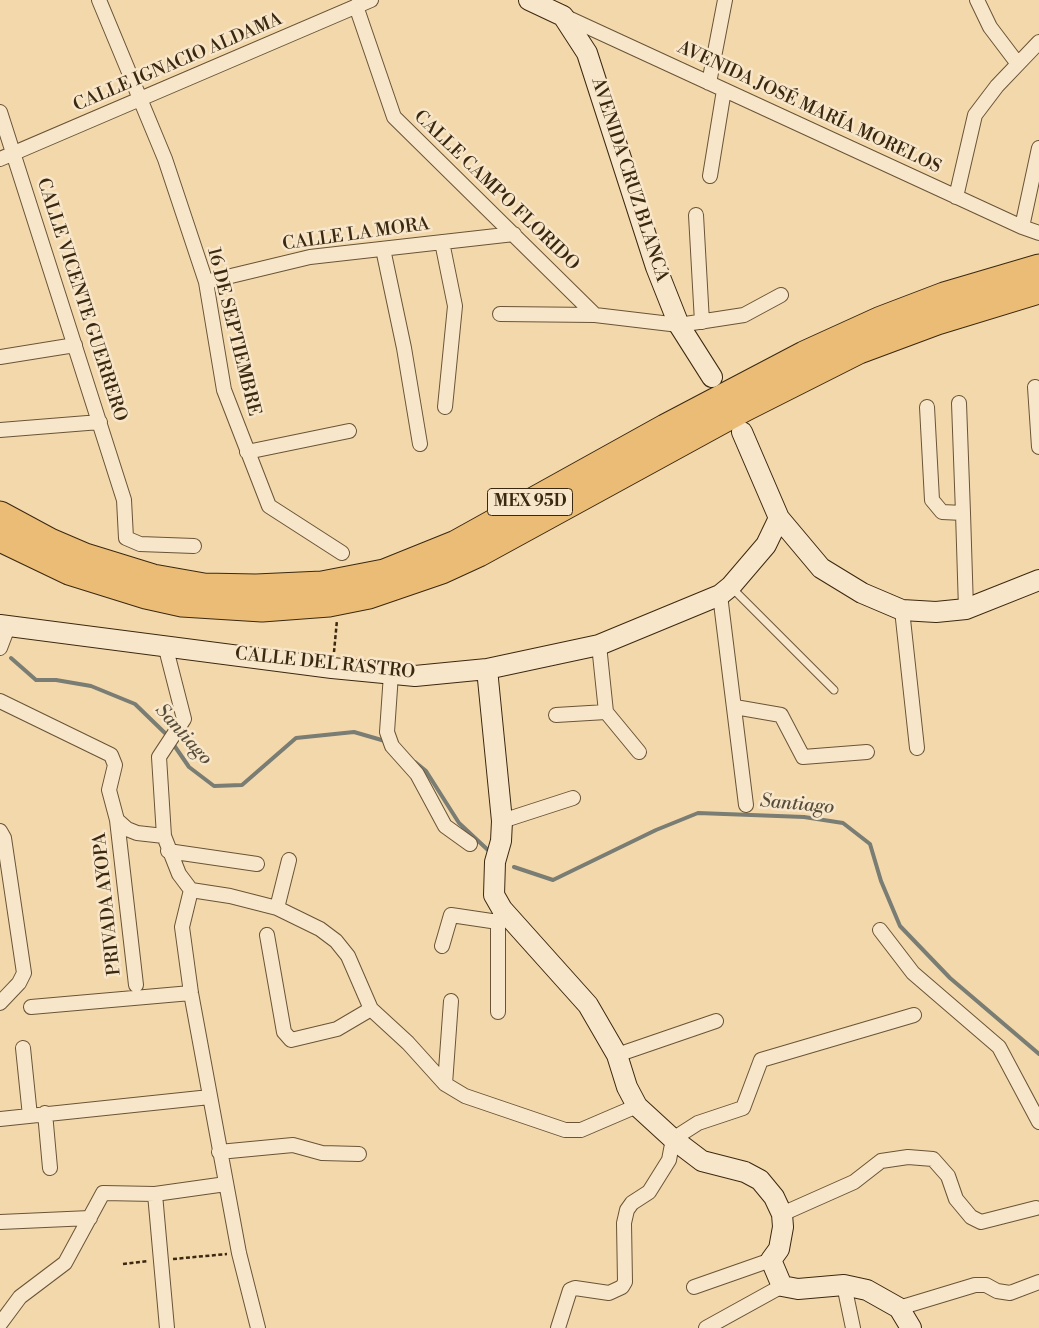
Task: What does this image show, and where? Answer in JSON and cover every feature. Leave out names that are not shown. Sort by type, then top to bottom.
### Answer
[{"type":"highway","name":"MEX 95D","points":[[0,514],[50,542],[85,556],[153,577],[204,586],[256,587],[322,584],[384,572],[456,543],[665,427],[804,354],[881,319],[944,295],[1039,268]]},
{"type":"highway","name":"MEX 95D","points":[[0,539],[68,572],[146,596],[182,604],[262,608],[329,604],[369,596],[442,571],[478,554],[746,408],[859,351],[937,322],[1039,291]]},
{"type":"main road","points":[[529,0],[564,16]]},
{"type":"main road","name":"AVENIDA CRUZ BLANCA","points":[[564,16],[587,53],[656,267],[679,325],[712,377]]},
{"type":"main road","points":[[742,432],[779,518],[821,568],[862,593],[902,610],[966,609],[1039,580]]},
{"type":"main road","name":"CALLE DEL RASTRO","points":[[4,626],[391,674],[415,676],[487,669],[600,645],[726,591],[766,545],[779,518]]},
{"type":"main road","points":[[487,669],[502,822],[501,841],[495,862],[493,879],[494,895],[500,915],[588,1005],[617,1055],[626,1087],[637,1106],[673,1139],[702,1161],[745,1172],[760,1180],[774,1197],[782,1214],[783,1227],[778,1249],[771,1260],[782,1286],[798,1289],[844,1285],[867,1290],[899,1308],[911,1328]]},
{"type":"street","name":"16 DE SEPTIEMBRE","points":[[99,0],[142,99],[165,159],[206,282],[224,390],[269,506],[342,553]]},
{"type":"street","name":"CALLE IGNACIO ALDAMA","points":[[0,159],[371,0]]},
{"type":"street","points":[[708,83],[725,0]]},
{"type":"street","points":[[977,0],[990,27],[1018,64]]},
{"type":"street","name":"CALLE CAMPO FLORIDO","points":[[356,6],[394,117],[595,315]]},
{"type":"street","name":"AVENIDA JOSÉ MARÍA MORELOS","points":[[564,16],[1022,228],[1039,233]]},
{"type":"street","points":[[956,197],[975,115],[997,86],[1039,42]]},
{"type":"street","points":[[710,176],[724,90]]},
{"type":"street","name":"CALLE VICENTE GUERRERO","points":[[0,112],[124,500],[126,538],[140,544],[194,546]]},
{"type":"street","points":[[1022,228],[1039,148]]},
{"type":"street","points":[[696,215],[702,322]]},
{"type":"street","name":"CALLE LA MORA","points":[[206,282],[310,257],[514,234]]},
{"type":"street","points":[[442,242],[454,306],[445,407]]},
{"type":"street","points":[[383,249],[404,348],[420,444]]},
{"type":"street","points":[[500,314],[595,315],[679,325],[744,316],[781,296]]},
{"type":"street","points":[[0,357],[75,344]]},
{"type":"street","points":[[1035,387],[1039,447]]},
{"type":"street","points":[[959,403],[966,609]]},
{"type":"street","points":[[927,407],[932,500],[942,512],[963,512]]},
{"type":"street","points":[[0,430],[100,422]]},
{"type":"street","points":[[247,452],[349,431]]},
{"type":"street","points":[[726,591],[735,707],[746,805]]},
{"type":"street","points":[[902,610],[917,748]]},
{"type":"street","points":[[0,648],[4,626]]},
{"type":"street","points":[[165,645],[184,719],[159,757],[164,836],[178,874],[191,890],[230,896],[277,908],[320,929],[336,942],[348,956],[371,1009],[408,1043],[445,1084],[465,1096],[565,1130],[581,1130],[637,1106]]},
{"type":"street","points":[[600,645],[606,712],[639,752]]},
{"type":"street","points":[[391,674],[387,732],[392,746],[417,774],[445,826],[470,844]]},
{"type":"street","name":"PRIVADA AYOPA","points":[[0,701],[111,755],[116,765],[109,790],[117,820],[136,985]]},
{"type":"street","points":[[735,707],[781,714],[803,757],[867,752]]},
{"type":"street","points":[[556,715],[606,712]]},
{"type":"street","points":[[502,822],[573,798]]},
{"type":"street","points":[[117,820],[127,829],[137,833],[164,836]]},
{"type":"street","points":[[0,830],[4,838],[24,973],[19,983],[0,1004]]},
{"type":"street","points":[[168,851],[257,864]]},
{"type":"street","points":[[277,908],[289,860]]},
{"type":"street","points":[[191,890],[182,927],[191,993],[239,1253],[258,1328]]},
{"type":"street","points":[[442,946],[451,915],[500,915],[498,1012]]},
{"type":"street","points":[[880,930],[913,973],[999,1047],[1039,1122]]},
{"type":"street","points":[[267,935],[284,1032],[291,1040],[337,1029],[371,1009]]},
{"type":"street","points":[[31,1007],[191,993]]},
{"type":"street","points":[[445,1084],[451,1001]]},
{"type":"street","points":[[558,1328],[570,1290],[575,1288],[609,1293],[622,1286],[624,1282],[624,1223],[627,1210],[632,1203],[649,1192],[669,1160],[673,1139],[698,1124],[743,1108],[761,1060],[914,1015]]},
{"type":"street","points":[[617,1055],[716,1021]]},
{"type":"street","points":[[23,1048],[30,1116]]},
{"type":"street","points":[[0,1119],[210,1097]]},
{"type":"street","points":[[45,1113],[50,1168]]},
{"type":"street","points":[[220,1152],[293,1145],[322,1153],[359,1154]]},
{"type":"street","points":[[782,1214],[854,1182],[880,1161],[908,1157],[933,1159],[948,1176],[956,1199],[971,1217],[981,1222],[1036,1208]]},
{"type":"street","points":[[0,1324],[20,1297],[65,1263],[103,1193],[155,1194],[226,1184]]},
{"type":"street","points":[[155,1194],[167,1328]]},
{"type":"street","points":[[0,1222],[90,1218]]},
{"type":"street","points":[[694,1287],[771,1260]]},
{"type":"street","points":[[899,1308],[975,1285],[986,1286],[997,1291],[1010,1292],[1039,1282]]},
{"type":"street","points":[[844,1285],[853,1328]]},
{"type":"street","points":[[714,1326],[782,1286]]},
{"type":"lane","points":[[726,591],[834,690]]},
{"type":"path","points":[[332,668],[338,616]]},
{"type":"path","points":[[123,1264],[239,1253]]},
{"type":"waterway","name":"Santiago","points":[[11,658],[36,680],[56,680],[91,686],[135,704],[167,735],[189,767],[214,786],[242,785],[296,738],[354,732],[385,741]]},
{"type":"waterway","name":"Santiago","points":[[415,762],[426,771],[459,823],[489,851]]},
{"type":"waterway","name":"Santiago","points":[[514,867],[553,880],[656,830],[698,813],[804,817],[843,823],[870,844],[881,881],[900,926],[950,978],[1039,1054]]}]
